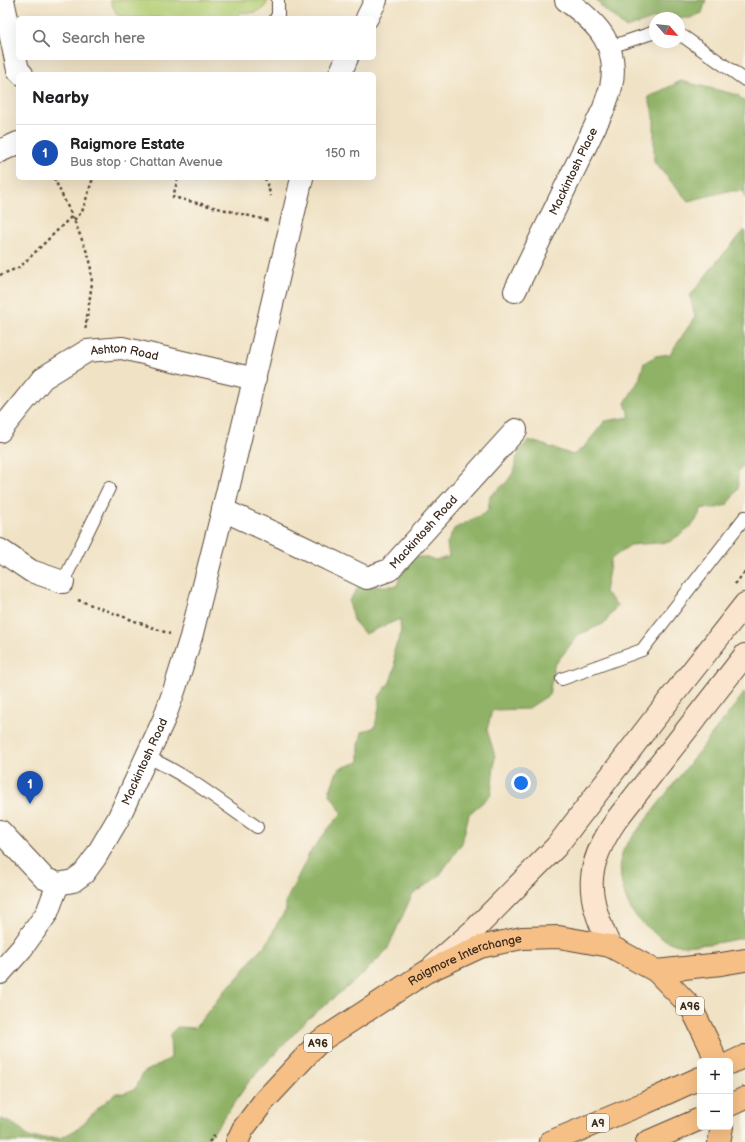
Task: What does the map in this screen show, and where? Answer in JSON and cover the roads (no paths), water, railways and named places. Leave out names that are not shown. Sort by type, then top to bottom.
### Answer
[{"type":"highway","name":"Raigmore Interchange","points":[[228,1137],[243,1129],[264,1101],[320,1041],[426,972],[480,947],[522,938],[559,937],[610,946],[656,972],[691,1007],[713,1055]]},
{"type":"highway","points":[[656,972],[745,960]]},
{"type":"highway","points":[[733,1062],[745,1056]]},
{"type":"highway","name":"A9","points":[[550,1142],[645,1103],[697,1079]]},
{"type":"highway","points":[[733,1104],[745,1098]]},
{"type":"highway","points":[[648,1142],[697,1120]]},
{"type":"highway","points":[[719,1142],[721,1130]]},
{"type":"main road","points":[[426,972],[476,930],[556,847],[646,729],[738,597]]},
{"type":"main road","points":[[610,946],[600,926],[592,891],[592,876],[598,852],[604,838],[617,819],[745,655]]},
{"type":"street","points":[[4,0],[18,70],[20,72]]},
{"type":"street","points":[[368,16],[376,0]]},
{"type":"street","points":[[566,0],[588,17],[600,30],[610,47]]},
{"type":"street","name":"Mackintosh Place","points":[[515,291],[604,108],[611,87],[612,68],[610,47]]},
{"type":"street","points":[[341,72],[346,60]]},
{"type":"street","points":[[0,151],[16,144]]},
{"type":"street","name":"Mackintosh Road","points":[[58,884],[73,881],[84,873],[91,863],[118,819],[164,719],[189,644],[255,380],[302,180]]},
{"type":"street","name":"Ashton Road","points":[[0,431],[43,378],[87,351],[122,348],[255,380]]},
{"type":"street","name":"Mackintosh Road","points":[[223,510],[367,578],[389,570],[516,430]]},
{"type":"street","points":[[0,550],[31,571],[63,582]]},
{"type":"street","points":[[0,831],[44,878],[58,884],[47,914],[22,948],[0,973]]},
{"type":"lane","points":[[277,16],[278,0]]},
{"type":"lane","points":[[610,47],[649,34]]},
{"type":"lane","points":[[685,38],[745,80]]},
{"type":"lane","points":[[63,582],[109,488]]},
{"type":"lane","points":[[562,679],[642,650],[745,517]]},
{"type":"lane","points":[[147,757],[158,761],[195,784],[256,827]]},
{"type":"place","name":"Raigmore Estate","points":[[30,804]]}]
